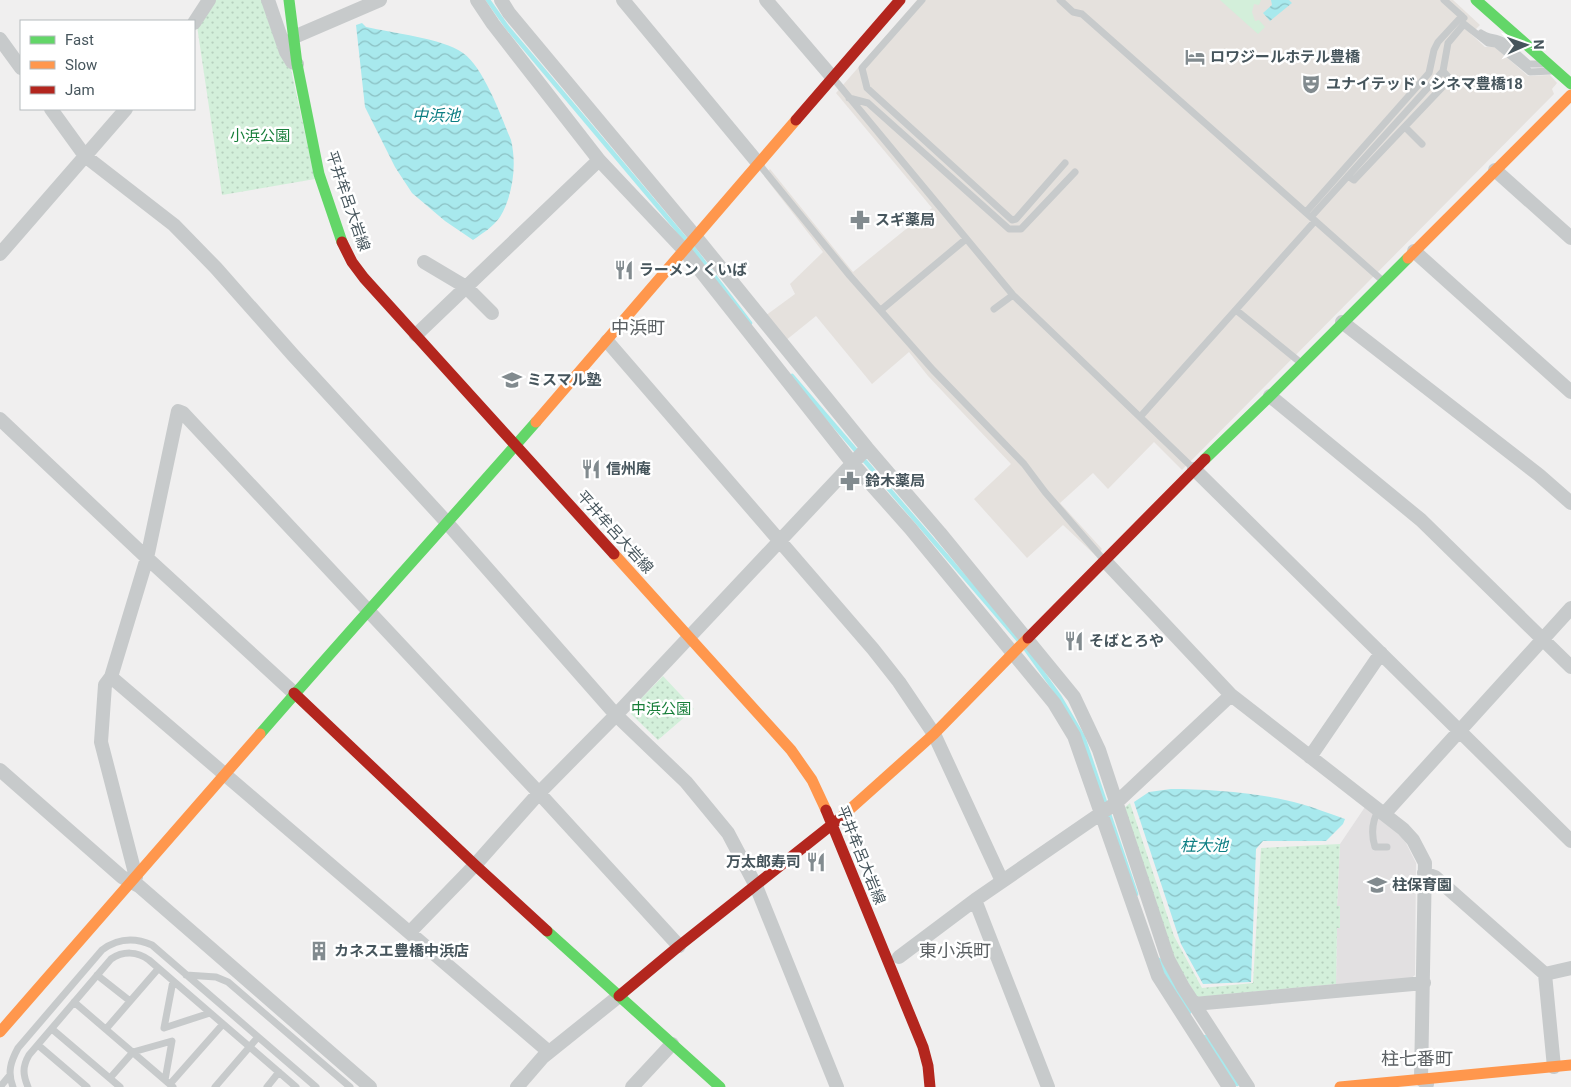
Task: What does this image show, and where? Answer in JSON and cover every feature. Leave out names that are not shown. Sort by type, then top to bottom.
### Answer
[{"type":"street","points":[[195,21],[209,0]]},
{"type":"street","points":[[268,0],[286,52],[292,62],[297,64]]},
{"type":"street","name":"平井牟呂大岩線","points":[[289,0],[297,64],[319,174],[344,246],[352,262],[364,278],[784,741],[811,778],[825,806],[923,1047],[928,1066],[930,1087]]},
{"type":"street","points":[[294,37],[380,0]]},
{"type":"street","points":[[477,0],[493,24],[599,160],[684,250],[853,464],[910,528],[1054,703],[1074,736],[1158,976],[1229,1087]]},
{"type":"street","points":[[502,0],[509,13],[1074,697],[1099,750],[1168,959],[1183,987],[1248,1087]]},
{"type":"street","points":[[623,0],[758,163]]},
{"type":"street","points":[[766,0],[832,77]]},
{"type":"street","points":[[0,1032],[294,694],[447,524],[607,341],[695,236],[900,0]]},
{"type":"street","points":[[1476,0],[1571,84]]},
{"type":"street","points":[[0,39],[20,67]]},
{"type":"street","points":[[517,1087],[549,1052],[832,825],[934,734],[1194,470],[1571,95]]},
{"type":"street","points":[[52,110],[85,156],[174,225],[216,268],[616,714],[686,782],[728,833],[756,886],[837,1087]]},
{"type":"street","points":[[0,254],[125,110]]},
{"type":"street","points":[[416,335],[599,160]]},
{"type":"street","points":[[1495,170],[1571,238]]},
{"type":"street","points":[[1414,251],[1571,392]]},
{"type":"street","points":[[424,262],[466,287],[492,313]]},
{"type":"street","points":[[1342,322],[1539,475],[1571,503]]},
{"type":"street","points":[[607,341],[874,649],[899,682],[934,734],[1002,881]]},
{"type":"street","points":[[1270,396],[1421,520],[1571,666]]},
{"type":"street","points":[[370,1087],[134,880],[101,742],[105,685],[111,677],[147,558],[178,411],[183,413],[540,793],[680,946]]},
{"type":"street","points":[[0,419],[475,865],[720,1087]]},
{"type":"street","points":[[410,932],[867,448]]},
{"type":"street","points":[[1194,470],[1571,841]]},
{"type":"street","points":[[1105,561],[1230,695],[1382,811],[1413,840],[1425,863],[1424,983],[1426,1083]]},
{"type":"street","points":[[1382,811],[1460,730],[1571,608]]},
{"type":"street","points":[[1310,756],[1381,653]]},
{"type":"street","points":[[111,677],[549,1052]]},
{"type":"street","points":[[899,958],[975,900],[1116,803],[1230,695]]},
{"type":"street","points":[[0,770],[122,877],[134,880]]},
{"type":"street","points":[[1424,874],[1435,877],[1545,974],[1554,1067]]},
{"type":"street","points":[[975,900],[1048,1087]]},
{"type":"street","points":[[1545,974],[1571,968]]},
{"type":"street","points":[[1194,1004],[1424,983]]},
{"type":"street","points":[[632,1087],[672,1044]]},
{"type":"street","points":[[1340,1087],[1426,1083],[1571,1065]]},
{"type":"lane","points":[[922,0],[873,59],[862,68],[867,88],[1012,220],[1016,219],[1065,164]]},
{"type":"lane","points":[[1060,0],[1073,12],[1082,14],[1384,281]]},
{"type":"lane","points":[[1444,0],[1487,37],[1499,38],[1529,64],[1551,67]]},
{"type":"lane","points":[[1140,417],[1236,310],[1429,73],[1434,50],[1438,42],[1462,16]]},
{"type":"lane","points":[[1311,217],[1348,176],[1404,126],[1443,71],[1448,43],[1464,24],[1488,43],[1496,44],[1530,72],[1551,67]]},
{"type":"lane","points":[[1348,176],[1354,180],[1450,80],[1443,71]]},
{"type":"lane","points":[[832,77],[1013,295],[1194,470]]},
{"type":"lane","points":[[849,98],[868,103],[1008,229],[1021,229],[1075,172]]},
{"type":"lane","points":[[1404,126],[1422,144]]},
{"type":"lane","points":[[758,163],[850,276],[933,370],[1024,464],[1045,492],[1105,561]]},
{"type":"lane","points":[[881,310],[966,239]]},
{"type":"lane","points":[[994,308],[1013,295]]},
{"type":"lane","points":[[1236,310],[1302,364]]},
{"type":"lane","points":[[1382,811],[1374,818],[1372,838],[1374,847],[1387,847]]},
{"type":"lane","points":[[13,1087],[10,1075],[12,1060],[18,1048],[102,950],[117,941],[140,940],[152,946],[316,1087]]},
{"type":"lane","points":[[28,1087],[23,1072],[24,1065],[29,1056],[111,959],[123,954],[140,954],[296,1087]]},
{"type":"lane","points":[[106,1029],[158,969]]},
{"type":"lane","points":[[97,975],[130,1001]]},
{"type":"lane","points":[[186,975],[216,977],[228,982],[350,1087]]},
{"type":"lane","points":[[173,981],[164,1028],[210,1013]]},
{"type":"lane","points":[[74,1002],[169,1084]]},
{"type":"lane","points":[[169,1084],[223,1024]]},
{"type":"lane","points":[[52,1029],[120,1087]]},
{"type":"lane","points":[[215,1087],[258,1037]]},
{"type":"lane","points":[[110,1078],[132,1052],[172,1041],[169,1084]]},
{"type":"lane","points":[[38,1045],[87,1087]]},
{"type":"lane","points":[[267,1087],[279,1072]]},
{"type":"lane","points":[[0,1087],[10,1075]]},
{"type":"shaded area","points":[[917,0],[1453,0],[1480,25],[1471,34],[1485,47],[1495,47],[1528,76],[1550,75],[1557,83],[1552,89],[1554,94],[1182,470],[1154,442],[1108,489],[1093,473],[1060,503],[1102,549],[1096,556],[1063,525],[1027,558],[974,499],[1011,464],[928,376],[909,352],[872,384],[816,316],[785,341],[765,316],[795,294],[790,284],[823,252],[764,176],[770,169],[853,272],[932,208],[836,93]]},
{"type":"shaded area","name":"柱保育園","points":[[1365,807],[1394,829],[1406,843],[1416,863],[1415,975],[1410,979],[1336,984],[1337,928],[1340,928],[1340,906],[1337,906],[1340,844]]},
{"type":"green space","name":"小浜公園","points":[[213,0],[265,0],[290,65],[315,179],[222,195],[197,26]]},
{"type":"green space","points":[[1220,0],[1261,0],[1259,5],[1254,4],[1252,12],[1255,21],[1259,20],[1265,27],[1258,34]]},
{"type":"green space","name":"中浜公園","points":[[663,676],[694,709],[658,740],[631,714],[632,708]]},
{"type":"green space","points":[[1130,803],[1174,936],[1202,988],[1253,983],[1261,848],[1340,844],[1337,906],[1340,906],[1340,928],[1337,928],[1336,984],[1197,997],[1174,958],[1123,809]]},
{"type":"water","points":[[1271,0],[1289,0],[1292,3],[1270,21],[1263,13],[1272,5]]},
{"type":"water","name":"中浜池","points":[[362,23],[366,27],[443,43],[454,48],[471,60],[485,81],[511,140],[514,170],[511,190],[500,217],[491,227],[473,240],[445,221],[412,193],[395,167],[365,107],[356,25]]},
{"type":"water","name":"柱大池","points":[[1171,789],[1254,794],[1286,800],[1345,819],[1343,824],[1326,841],[1263,841],[1256,849],[1251,982],[1203,984],[1181,944],[1134,802],[1149,792]]},
{"type":"waterway","points":[[488,0],[507,27],[686,240]]},
{"type":"waterway","points":[[693,248],[750,323]]},
{"type":"waterway","points":[[792,376],[1020,642]]},
{"type":"waterway","points":[[1025,648],[1059,696],[1083,737],[1136,894]]},
{"type":"waterway","points":[[1159,960],[1189,1012]]},
{"type":"waterway","points":[[1205,1037],[1237,1084]]},
{"type":"traffic: fast","points":[[289,0],[297,64],[319,174],[342,242]]},
{"type":"traffic: fast","points":[[1476,0],[1571,84]]},
{"type":"traffic: fast","points":[[1205,459],[1408,258]]},
{"type":"traffic: fast","points":[[260,734],[536,422]]},
{"type":"traffic: fast","points":[[547,931],[720,1087]]},
{"type":"traffic: slow","points":[[1408,258],[1571,95]]},
{"type":"traffic: slow","points":[[536,422],[796,120]]},
{"type":"traffic: slow","points":[[614,554],[791,750],[812,780],[826,810]]},
{"type":"traffic: slow","points":[[839,819],[934,734],[1028,638]]},
{"type":"traffic: slow","points":[[0,1032],[260,734]]},
{"type":"traffic: slow","points":[[1340,1087],[1571,1065]]},
{"type":"traffic: jam","points":[[796,120],[900,0]]},
{"type":"traffic: jam","points":[[342,242],[352,262],[364,278],[614,554]]},
{"type":"traffic: jam","points":[[1028,638],[1205,459]]},
{"type":"traffic: jam","points":[[294,693],[547,931]]},
{"type":"traffic: jam","points":[[826,810],[923,1047],[928,1066],[930,1087]]},
{"type":"traffic: jam","points":[[619,996],[839,819]]},
{"type":"place","name":"ロワジールホテル豊橋","points":[[1195,57]]},
{"type":"place","name":"ユナイテッド・シネマ豊橋18","points":[[1311,84]]},
{"type":"place","name":"スギ薬局","points":[[860,220]]},
{"type":"place","name":"ラーメン くいば","points":[[624,270]]},
{"type":"place","name":"ミスマル塾","points":[[512,380]]},
{"type":"place","name":"信州庵","points":[[591,469]]},
{"type":"place","name":"鈴木薬局","points":[[850,481]]},
{"type":"place","name":"そばとろや","points":[[1074,641]]},
{"type":"place","name":"万太郎寿司","points":[[816,862]]},
{"type":"place","name":"柱保育園","points":[[1377,885]]},
{"type":"place","name":"カネスエ豊橋中浜店","points":[[319,951]]},
{"type":"district","name":"中浜町","points":[[638,328]]},
{"type":"district","name":"東小浜町","points":[[955,951]]},
{"type":"district","name":"柱七番町","points":[[1417,1059]]}]
